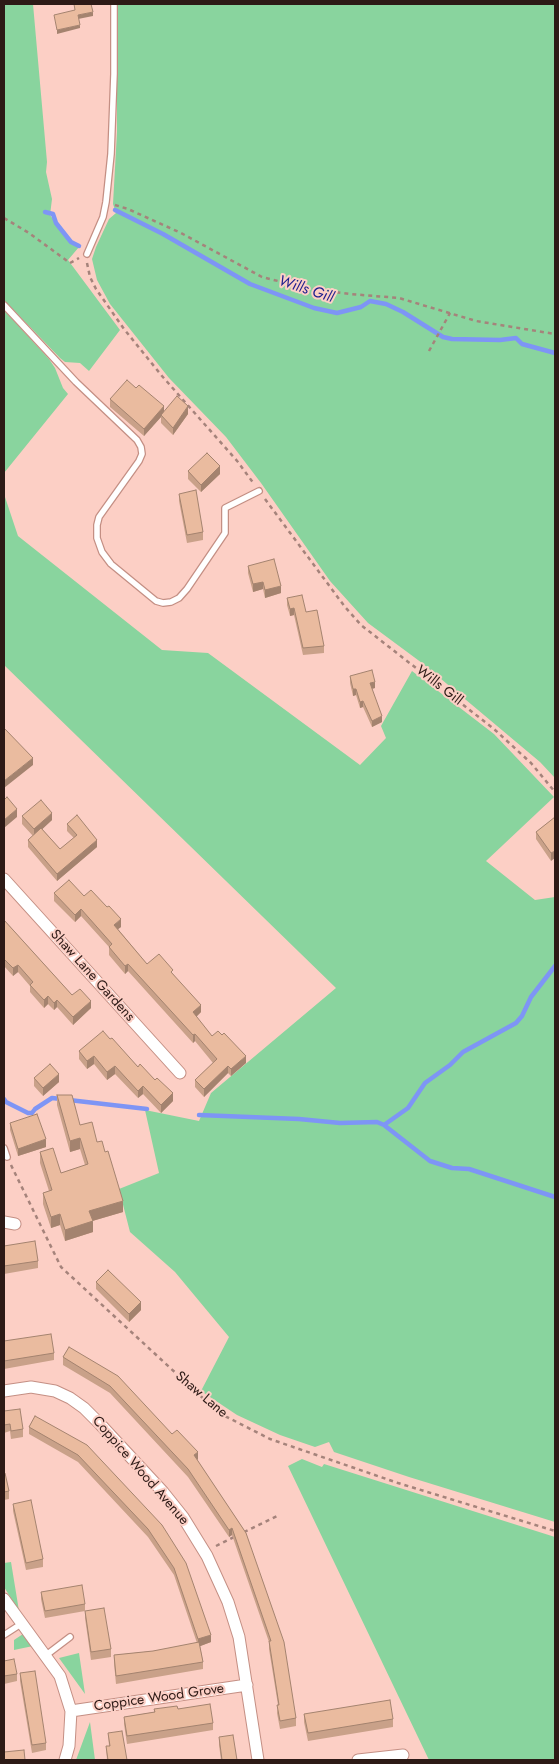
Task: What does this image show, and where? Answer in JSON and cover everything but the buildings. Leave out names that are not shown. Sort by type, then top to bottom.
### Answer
[{"type":"street","name":"Shaw Lane Gardens","points":[[4,879],[180,1073]]},
{"type":"street","name":"Coppice Wood Avenue","points":[[4,1391],[31,1387],[55,1391],[70,1398],[84,1408],[163,1492],[196,1536],[228,1602],[239,1636],[258,1760]]},
{"type":"street","points":[[4,1599],[60,1676],[71,1711],[69,1746],[65,1760]]},
{"type":"street","name":"Coppice Wood Grove","points":[[71,1711],[247,1685]]},
{"type":"street","points":[[358,1760],[403,1755]]},
{"type":"lane","points":[[87,254],[103,217],[106,202],[111,154],[114,4]]},
{"type":"lane","points":[[4,305],[76,382],[137,440],[141,447],[142,454],[138,462],[99,517],[97,538],[102,552],[111,564],[156,601],[163,603],[171,602],[183,594],[225,532],[225,508],[259,491]]},
{"type":"lane","points":[[4,1148],[7,1156]]},
{"type":"lane","points":[[4,1634],[22,1624]]},
{"type":"lane","points":[[45,1656],[70,1637]]},
{"type":"path","points":[[106,202],[128,209],[180,233],[262,277],[306,288],[399,298],[476,320],[555,334]]},
{"type":"path","points":[[4,218],[29,233],[70,263],[87,254]]},
{"type":"path","name":"Wills Gill","points":[[87,254],[90,277],[108,307],[162,376],[238,462],[361,626],[494,729],[530,763],[555,792]]},
{"type":"path","points":[[429,351],[450,313]]},
{"type":"path","name":"Shaw Lane","points":[[7,1156],[61,1267],[219,1413],[270,1439],[398,1483],[555,1531]]},
{"type":"path","points":[[216,1546],[277,1516]]},
{"type":"green space","points":[[4,4],[33,4],[47,162],[46,172],[52,199],[50,215],[71,243],[79,247],[68,260],[120,330],[89,371],[80,363],[65,362],[60,358],[4,300]]},
{"type":"green space","points":[[117,4],[555,4],[555,778],[540,762],[422,663],[368,623],[330,581],[226,437],[169,378],[110,304],[97,280],[92,259],[109,219],[116,213],[113,204],[117,132]]},
{"type":"green space","points":[[4,310],[49,359],[63,388],[68,394],[4,473]]},
{"type":"green space","points":[[4,494],[18,536],[162,650],[208,653],[360,765],[386,738],[381,726],[412,671],[494,734],[554,797],[486,861],[535,900],[555,897],[555,1522],[334,1452],[329,1442],[315,1447],[280,1435],[237,1415],[201,1391],[229,1337],[175,1272],[130,1232],[119,1189],[159,1173],[145,1110],[199,1121],[211,1093],[336,988],[4,665]]},
{"type":"green space","points":[[302,1459],[322,1467],[324,1464],[555,1537],[555,1760],[429,1760],[288,1466]]},
{"type":"green space","points":[[11,1562],[19,1611],[4,1587],[4,1563]]},
{"type":"green space","points":[[23,1634],[33,1646],[14,1650],[14,1640]]},
{"type":"green space","points":[[79,1653],[85,1694],[59,1658]]},
{"type":"green space","points":[[90,1722],[95,1760],[76,1760]]},
{"type":"waterway","name":"Wills Gill","points":[[115,210],[163,234],[250,284],[314,308],[337,313],[361,307],[370,301],[386,304],[403,312],[443,337],[452,339],[500,340],[516,338],[522,344],[555,353]]},
{"type":"waterway","name":"Wills Gill","points":[[45,212],[53,214],[56,223],[71,242],[79,246]]},
{"type":"waterway","points":[[199,1115],[299,1119],[340,1123],[377,1122],[384,1125],[408,1108],[425,1083],[450,1065],[463,1052],[516,1023],[522,1016],[531,997],[555,966]]},
{"type":"waterway","points":[[4,1099],[6,1102],[28,1113],[32,1113],[52,1098],[61,1099]]},
{"type":"waterway","points":[[69,1100],[147,1109]]},
{"type":"waterway","points":[[384,1125],[430,1161],[452,1168],[469,1169],[555,1197]]}]
